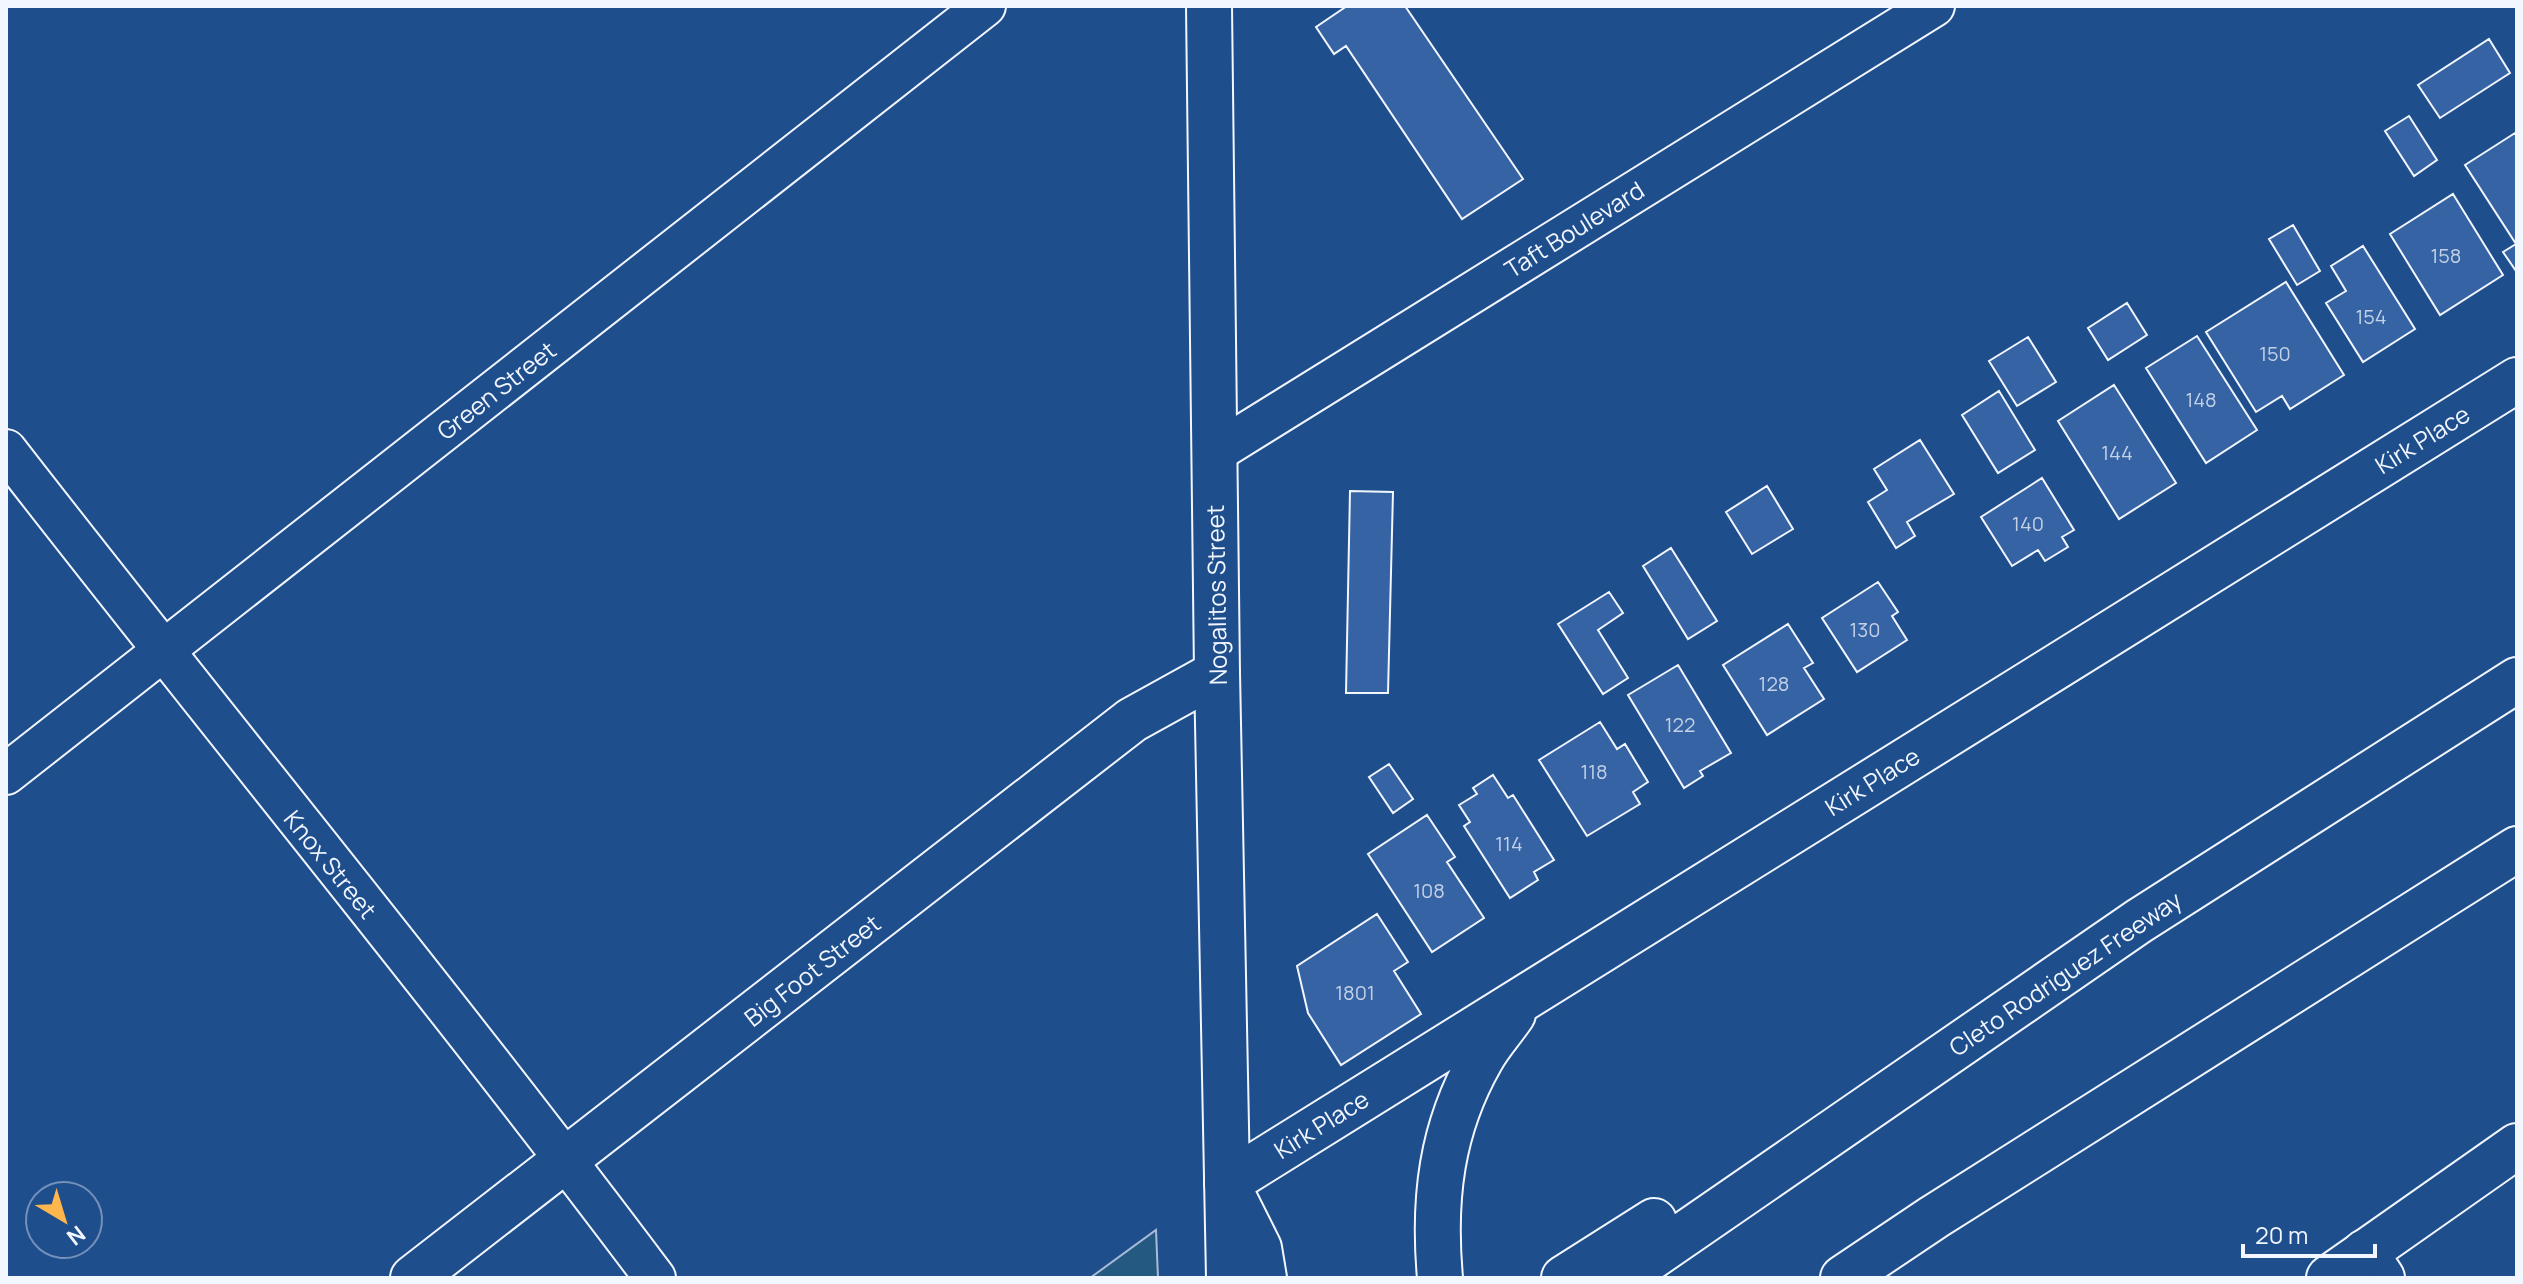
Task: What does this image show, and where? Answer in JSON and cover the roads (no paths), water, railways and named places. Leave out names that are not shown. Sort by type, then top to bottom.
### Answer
[{"type":"main road","name":"Nogalitos Street","points":[[1209,6],[1217,673],[1229,1278]]},
{"type":"main road","name":"Kirk Place","points":[[1227,1183],[2517,380]]},
{"type":"main road","name":"Big Foot Street","points":[[413,1278],[1132,720],[1217,673]]},
{"type":"main road","name":"Cleto Rodriguez Freeway","points":[[1564,1278],[1611,1266],[2139,921],[2517,680]]},
{"type":"main road","points":[[1843,1278],[1934,1217],[2517,849]]},
{"type":"main road","points":[[1440,1278],[1437,1238],[1443,1154],[1455,1116],[1482,1057],[1526,996]]},
{"type":"main road","points":[[2329,1278],[2374,1265],[2517,1146]]},
{"type":"main road","name":"Nogalitos Street","points":[[1227,1183],[1259,1248],[1264,1278]]},
{"type":"main road","points":[[1866,1278],[1934,1217]]},
{"type":"street","name":"Green Street","points":[[6,774],[985,6]]},
{"type":"street","name":"Taft Boulevard","points":[[1214,453],[1934,6]]},
{"type":"street","name":"Knox Street","points":[[6,450],[162,652],[567,1160],[655,1278]]}]
